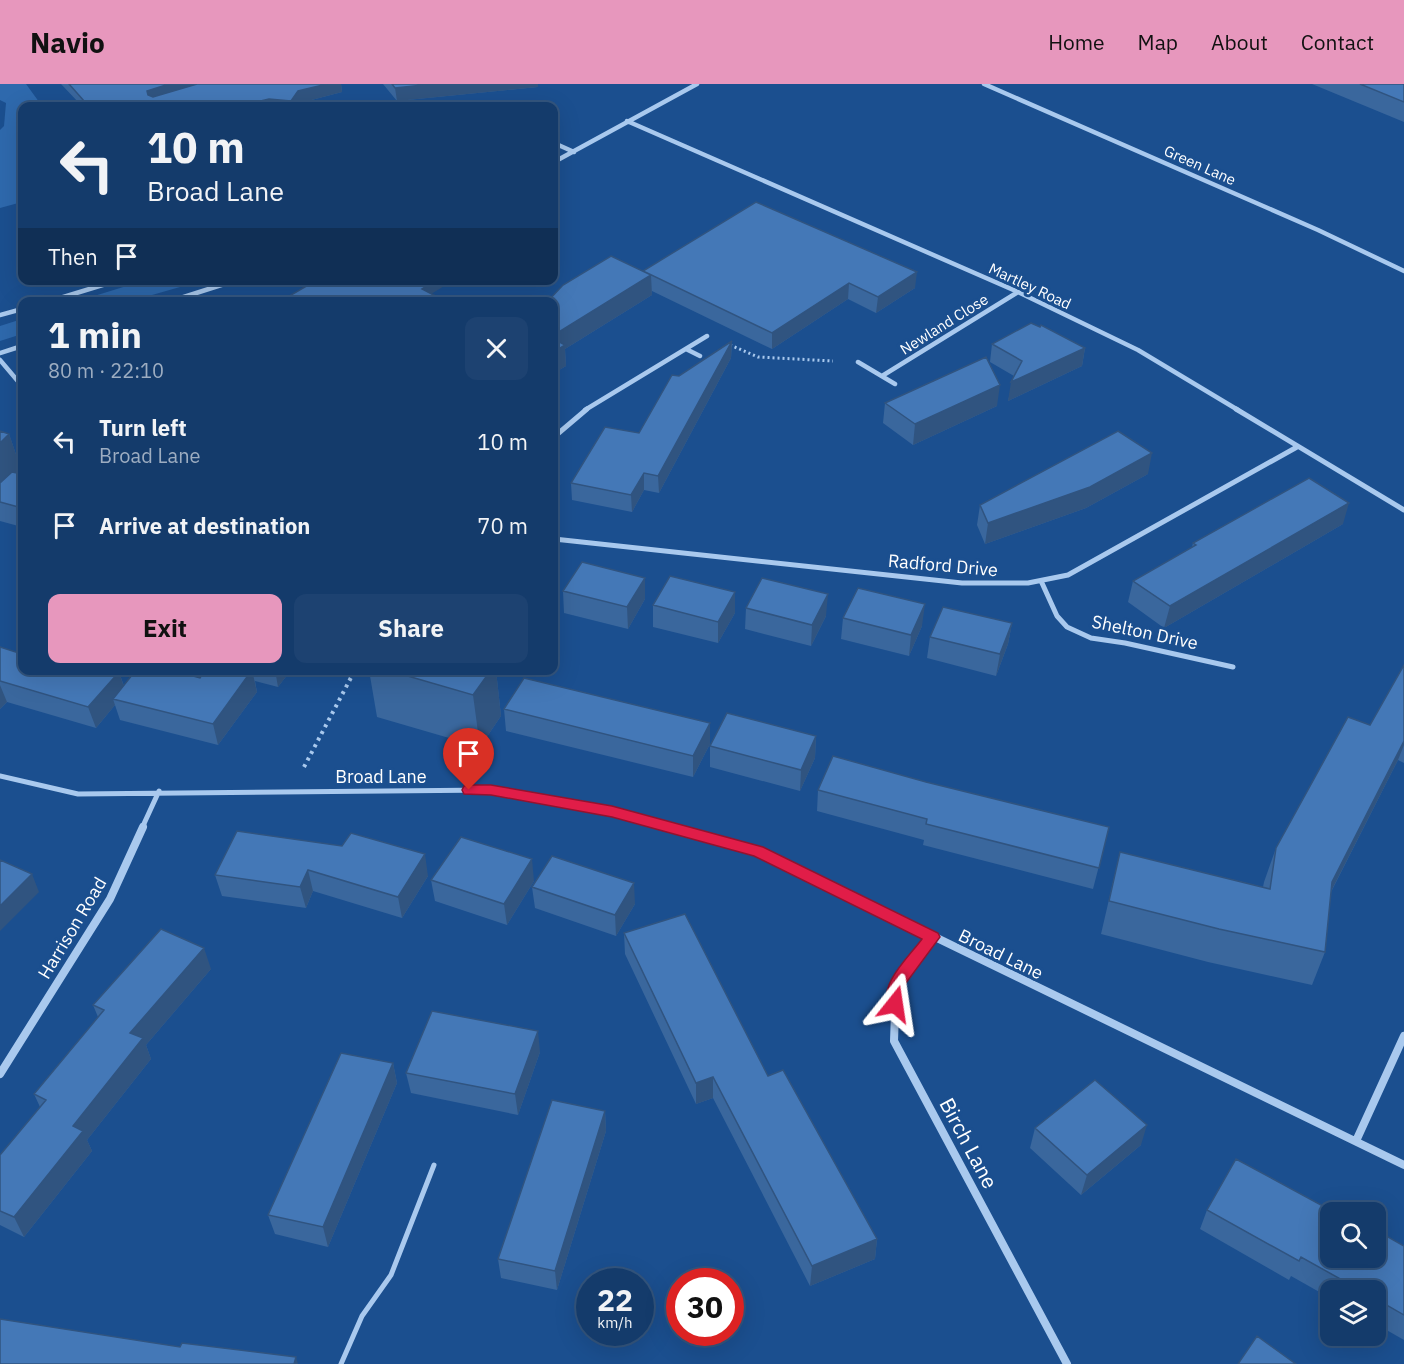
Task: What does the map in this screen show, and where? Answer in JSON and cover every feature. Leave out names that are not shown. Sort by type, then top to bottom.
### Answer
[{"type":"street","points":[[558,160],[697,84]]},
{"type":"street","name":"Green Lane","points":[[984,84],[1296,220],[1404,271]]},
{"type":"street","name":"Martley Road","points":[[627,121],[1018,292],[1138,350],[1404,510]]},
{"type":"street","points":[[558,145],[574,152]]},
{"type":"street","points":[[63,297],[103,285]]},
{"type":"street","points":[[184,297],[221,285]]},
{"type":"street","name":"Newland Close","points":[[882,376],[1018,292]]},
{"type":"street","points":[[0,315],[18,310]]},
{"type":"street","points":[[558,434],[588,408],[706,336]]},
{"type":"street","points":[[0,353],[18,347]]},
{"type":"street","points":[[686,349],[700,356]]},
{"type":"street","points":[[0,360],[18,381]]},
{"type":"street","points":[[858,362],[895,384]]},
{"type":"street","name":"Radford Drive","points":[[558,539],[962,583],[1018,585],[1042,583],[1068,576],[1297,447]]},
{"type":"street","name":"Shelton Drive","points":[[1042,583],[1062,622],[1067,627],[1091,638],[1125,643],[1233,667]]},
{"type":"street","name":"Broad Lane","points":[[0,776],[78,794],[159,791],[491,790],[612,811],[758,851],[1404,1165]]},
{"type":"street","name":"Harrison Road","points":[[0,1074],[110,899],[159,791]]},
{"type":"street","name":"Birch Lane","points":[[932,937],[896,986],[894,1041],[1067,1364]]},
{"type":"street","points":[[1356,1141],[1404,1036]]},
{"type":"lane","points":[[341,1364],[362,1316],[391,1275],[434,1165]]},
{"type":"path","points":[[706,336],[758,357],[831,359],[848,368],[858,362]]},
{"type":"path","points":[[291,791],[352,675]]},
{"type":"shaded area","points":[[0,84],[26,84],[39,102],[18,102],[18,203],[0,208],[0,130],[4,126],[6,103],[0,100]]},
{"type":"shaded area","points":[[130,285],[187,285],[145,297],[91,297]]},
{"type":"shaded area","points":[[18,320],[18,335],[0,341],[0,326]]},
{"type":"building","points":[[69,84],[169,84],[147,91],[148,95],[153,97],[197,84],[327,84],[298,91],[291,101],[269,99],[256,102],[85,102]]},
{"type":"building","points":[[392,84],[432,84],[395,88]]},
{"type":"building","points":[[1360,84],[1404,84],[1404,102]]},
{"type":"building","points":[[756,202],[917,272],[878,297],[849,283],[772,333],[643,271]]},
{"type":"building","points":[[611,256],[651,275],[558,333],[558,297],[552,297],[563,285]]},
{"type":"building","points":[[308,285],[428,285],[422,289],[437,297],[288,297]]},
{"type":"building","points":[[1031,323],[1040,327],[1041,325],[1085,348],[1011,382],[1022,361],[992,344]]},
{"type":"building","points":[[558,341],[565,345],[558,349]]},
{"type":"building","points":[[732,341],[658,476],[644,473],[631,495],[571,483],[605,427],[639,433],[672,375],[679,376]]},
{"type":"building","points":[[986,357],[1000,385],[915,424],[885,403]]},
{"type":"building","points":[[0,431],[9,434],[0,443]]},
{"type":"building","points":[[1118,431],[1152,453],[1090,487],[988,523],[980,505]]},
{"type":"building","points":[[12,472],[18,473],[18,507],[0,502],[0,483]]},
{"type":"building","points":[[1309,478],[1349,503],[1170,606],[1133,581],[1196,545],[1193,543]]},
{"type":"building","points":[[582,562],[645,578],[627,607],[563,591]]},
{"type":"building","points":[[670,576],[735,592],[718,622],[653,605]]},
{"type":"building","points":[[762,578],[828,594],[812,625],[746,608]]},
{"type":"building","points":[[858,588],[925,604],[911,635],[843,618]]},
{"type":"building","points":[[943,607],[1012,623],[1000,654],[930,637]]},
{"type":"building","points":[[0,647],[18,653],[18,675],[116,675],[88,707],[0,681]]},
{"type":"building","points":[[1404,665],[1404,741],[1332,882],[1325,952],[1219,929],[1109,901],[1120,852],[1270,889],[1276,848],[1348,717],[1370,725]]},
{"type":"building","points":[[132,675],[189,675],[200,678],[202,675],[248,675],[213,724],[113,699]]},
{"type":"building","points":[[404,675],[487,675],[473,695]]},
{"type":"building","points":[[524,678],[710,723],[693,756],[504,709]]},
{"type":"building","points":[[727,713],[816,736],[801,770],[710,746]]},
{"type":"building","points":[[833,756],[926,782],[1109,827],[1099,868],[926,824],[927,819],[818,790]]},
{"type":"building","points":[[237,831],[342,846],[351,833],[425,854],[398,897],[308,870],[300,887],[215,875]]},
{"type":"building","points":[[461,837],[532,859],[504,904],[431,880]]},
{"type":"building","points":[[552,856],[634,883],[615,915],[532,887]]},
{"type":"building","points":[[0,860],[32,874],[0,906]]},
{"type":"building","points":[[685,914],[768,1076],[783,1070],[877,1239],[812,1266],[713,1077],[696,1083],[624,933]]},
{"type":"building","points":[[161,929],[204,948],[130,1033],[143,1038],[73,1126],[83,1131],[14,1217],[0,1211],[0,1155],[46,1100],[34,1094],[104,1010],[93,1005]]},
{"type":"building","points":[[432,1011],[538,1031],[515,1094],[406,1073]]},
{"type":"building","points":[[341,1053],[393,1063],[323,1227],[268,1215]]},
{"type":"building","points":[[1095,1080],[1147,1125],[1087,1175],[1035,1128]]},
{"type":"building","points":[[552,1100],[605,1111],[555,1271],[498,1259]]},
{"type":"building","points":[[1236,1159],[1320,1204],[1320,1268],[1301,1257],[1299,1261],[1207,1210]]},
{"type":"building","points":[[1386,1236],[1404,1246],[1404,1315],[1386,1305],[1386,1280],[1342,1280],[1321,1268],[1386,1268]]},
{"type":"building","points":[[0,1319],[180,1347],[182,1343],[296,1357],[294,1364],[0,1364]]},
{"type":"building","points":[[1257,1336],[1296,1364],[1238,1364]]},
{"type":"route","points":[[469,790],[491,790],[612,811],[758,851],[932,937],[896,986],[895,1004]]}]
